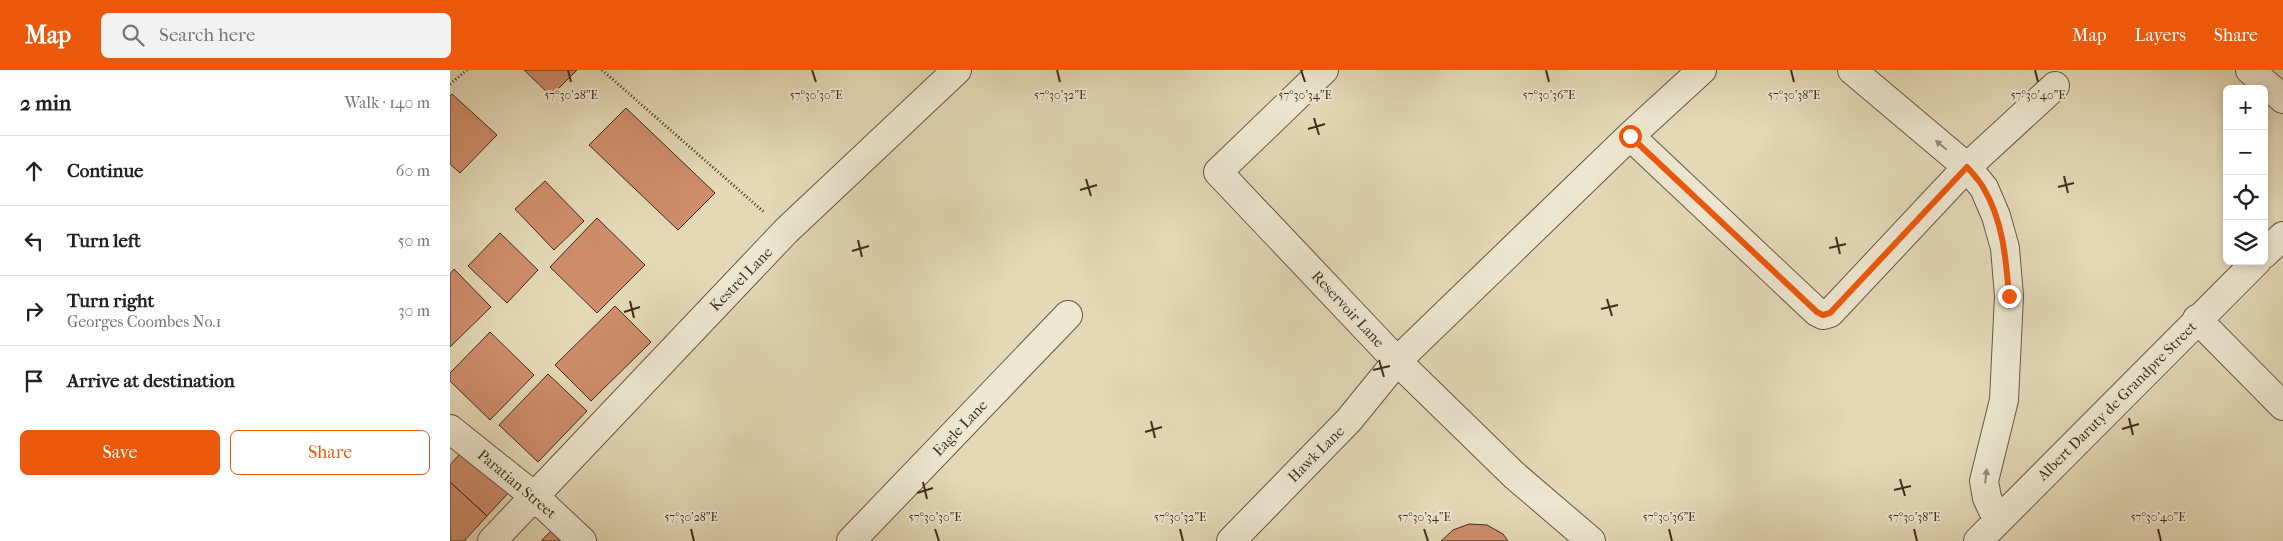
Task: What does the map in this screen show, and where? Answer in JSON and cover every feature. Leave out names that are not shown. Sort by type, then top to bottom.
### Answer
[{"type":"street","name":"Kestrel Lane","points":[[492,541],[786,231],[957,70]]},
{"type":"street","name":"Reservoir Lane","points":[[1324,70],[1218,172],[1397,361],[1514,476],[1590,541]]},
{"type":"street","name":"Hawk Lane","points":[[1230,541],[1349,420],[1397,361],[1630,136],[1702,70]]},
{"type":"street","points":[[1852,70],[1967,167],[1984,188],[1996,216],[2005,248],[2009,296],[2004,400],[1984,481],[1987,498],[1998,521]]},
{"type":"street","points":[[2250,70],[2283,99]]},
{"type":"street","points":[[1630,136],[1817,312],[1823,315],[1830,313],[1967,167],[2055,86]]},
{"type":"street","points":[[2268,250],[2283,236]]},
{"type":"street","name":"Albert Daruty de Grandpre Street","points":[[1978,541],[2253,265]]},
{"type":"street","name":"Eagle Lane","points":[[851,541],[1068,316]]},
{"type":"street","points":[[2197,320],[2283,406]]},
{"type":"street","name":"Paratian Street","points":[[450,429],[534,496],[582,541]]},
{"type":"path","points":[[450,84],[468,70]]},
{"type":"path","points":[[602,70],[786,231]]},
{"type":"building","points":[[524,70],[577,70],[551,96]]},
{"type":"building","points":[[452,94],[497,135],[460,173],[450,164],[450,96]]},
{"type":"building","points":[[626,108],[715,193],[678,230],[589,145]]},
{"type":"building","points":[[545,181],[584,221],[554,250],[515,209]]},
{"type":"building","points":[[597,218],[645,265],[597,313],[550,267]]},
{"type":"building","points":[[500,233],[538,270],[507,303],[468,266]]},
{"type":"building","points":[[454,269],[491,307],[450,347],[450,274]]},
{"type":"building","points":[[615,306],[651,342],[591,401],[555,365]]},
{"type":"building","points":[[490,332],[534,375],[490,420],[450,381],[450,373]]},
{"type":"building","points":[[548,374],[587,411],[538,462],[499,425]]},
{"type":"building","points":[[465,448],[511,490],[487,516],[450,482],[450,465]]},
{"type":"building","points":[[450,482],[487,516],[464,541],[450,541]]},
{"type":"building","points":[[1469,524],[1487,525],[1503,534],[1508,541],[1441,541],[1453,530]]},
{"type":"building","points":[[557,525],[574,541],[541,541]]},
{"type":"route","points":[[1630,136],[1817,312],[1823,315],[1830,313],[1967,167],[1984,188],[1996,216],[2005,248],[2009,296]]}]
